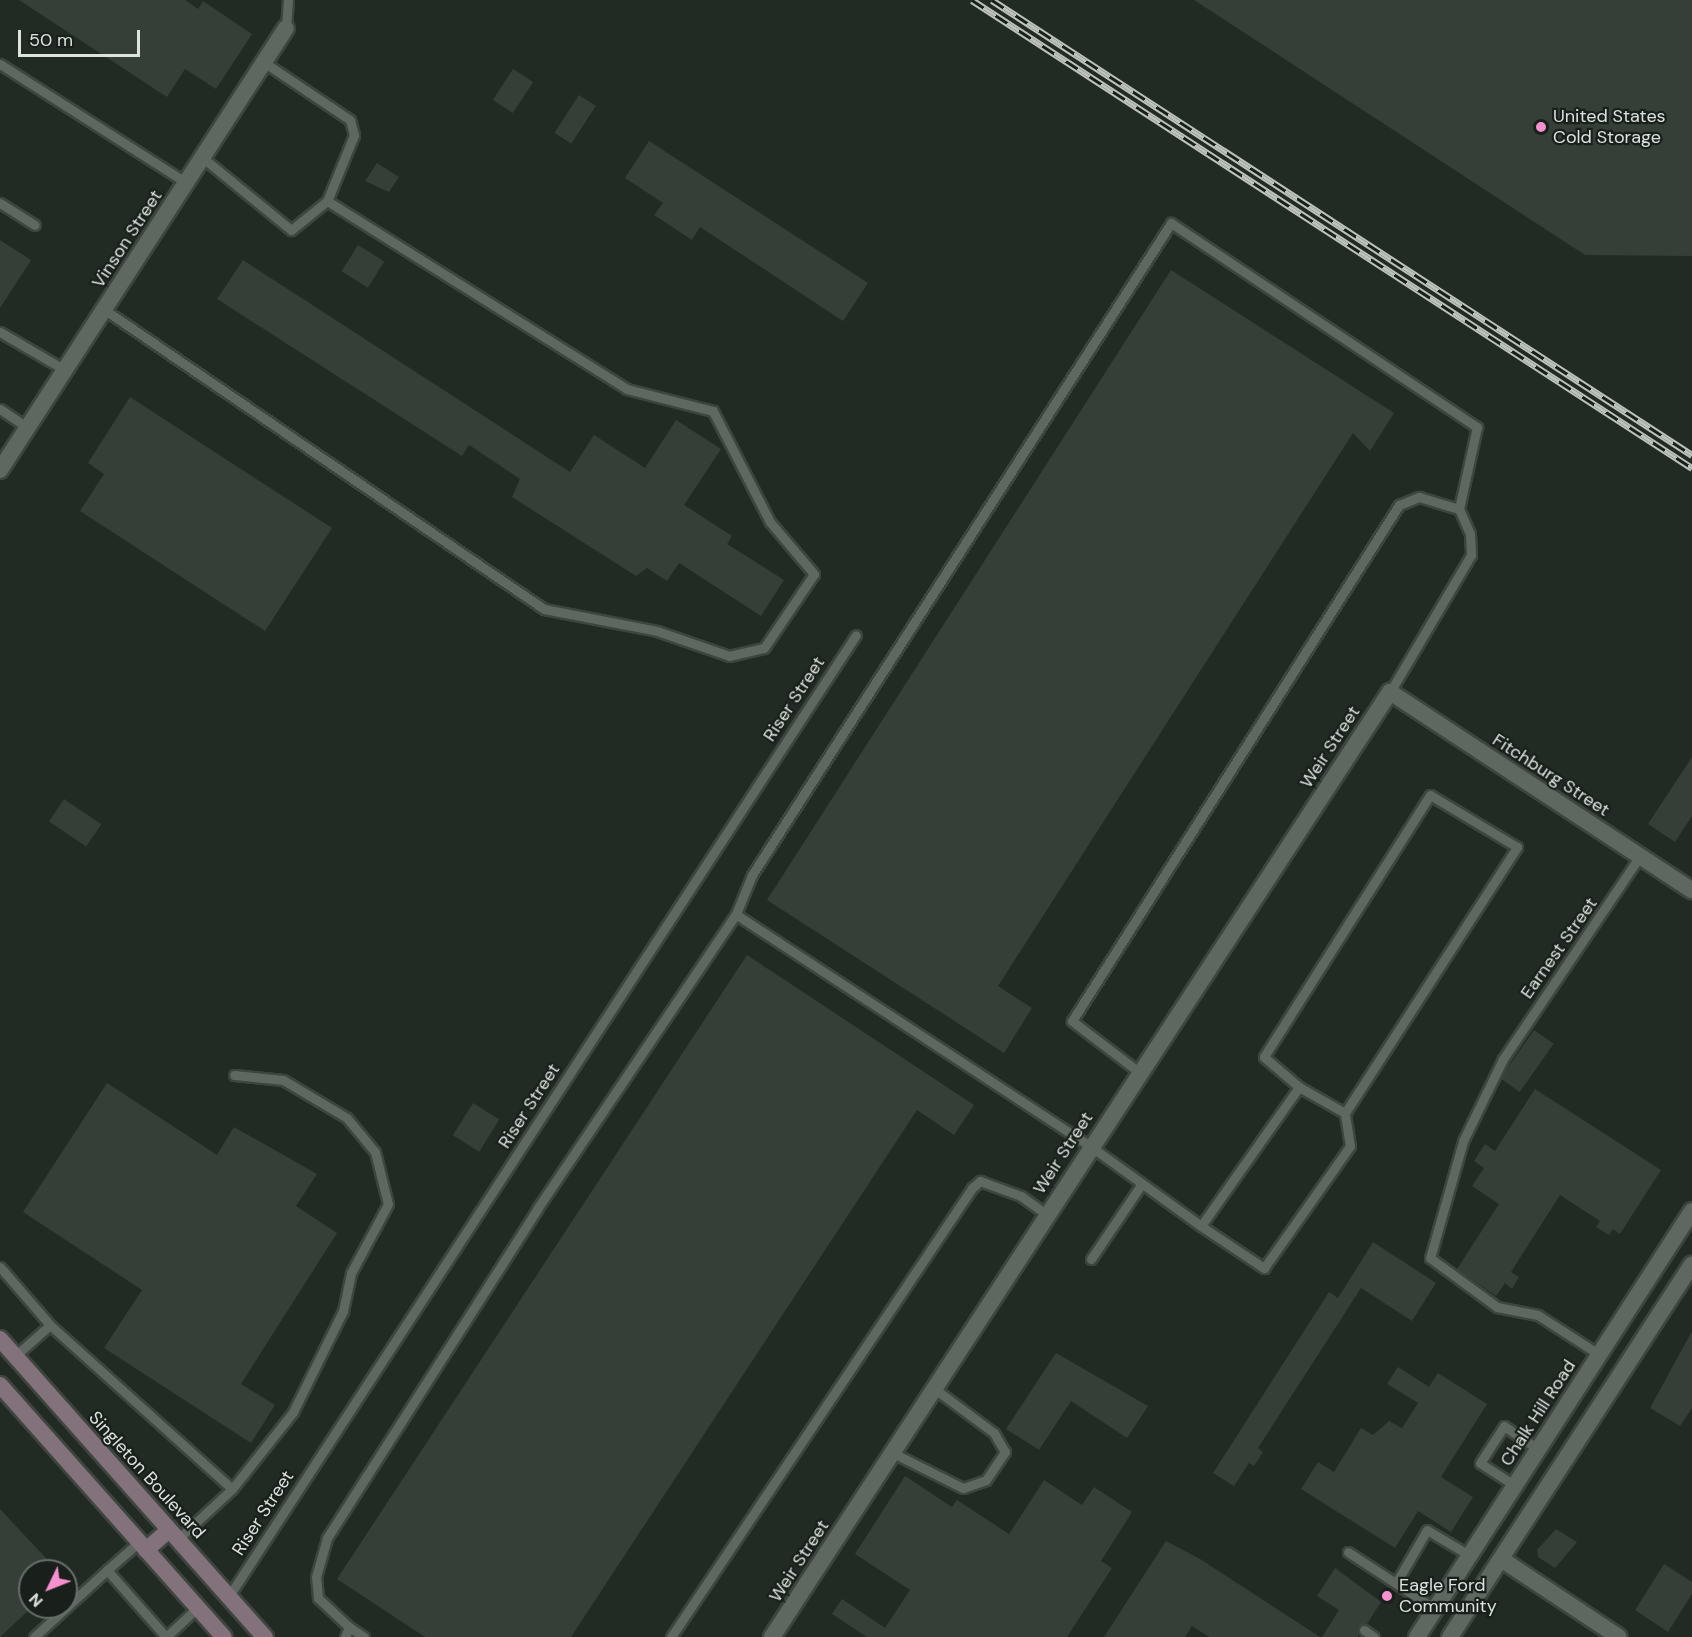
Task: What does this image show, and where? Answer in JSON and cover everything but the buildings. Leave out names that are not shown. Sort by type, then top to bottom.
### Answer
[{"type":"main road","name":"Singleton Boulevard","points":[[0,1339],[229,1596],[258,1635]]},
{"type":"main road","points":[[0,1385],[224,1637]]},
{"type":"main road","points":[[142,1546],[173,1534]]},
{"type":"street","name":"Vinson Street","points":[[0,470],[265,63],[286,27]]},
{"type":"street","name":"Fitchburg Street","points":[[1390,692],[1692,890]]},
{"type":"street","name":"Weir Street","points":[[772,1637],[935,1389],[1090,1146],[1390,692]]},
{"type":"street","name":"Chalk Hill Road","points":[[1417,1637],[1692,1211]]},
{"type":"street","points":[[1435,1609],[1454,1631],[1692,1265]]},
{"type":"street","points":[[1600,1355],[1623,1371]]},
{"type":"street","points":[[1501,1558],[1619,1637]]},
{"type":"lane","points":[[286,27],[288,0]]},
{"type":"lane","points":[[0,63],[187,183]]},
{"type":"lane","points":[[203,158],[291,230],[327,201],[354,135],[350,120],[265,63]]},
{"type":"lane","points":[[105,310],[544,609],[657,630],[729,656],[764,648],[814,574],[770,522],[713,411],[627,389],[327,201]]},
{"type":"lane","points":[[0,203],[35,225]]},
{"type":"lane","points":[[364,1637],[349,1627],[318,1598],[316,1577],[327,1538],[537,1209],[736,914],[752,875],[1171,223],[1477,427],[1458,509],[1470,534],[1471,555],[1390,692]]},
{"type":"lane","points":[[0,332],[65,370]]},
{"type":"lane","points":[[0,409],[28,428]]},
{"type":"lane","points":[[1139,1072],[1072,1021],[1399,505],[1419,497],[1458,509]]},
{"type":"lane","name":"Riser Street","points":[[229,1596],[856,634]]},
{"type":"lane","points":[[736,914],[1090,1146],[1141,1185],[1264,1268],[1350,1146],[1345,1113],[1517,847],[1430,795],[1264,1057],[1299,1086],[1345,1113]]},
{"type":"lane","name":"Earnest Street","points":[[1600,1355],[1538,1315],[1497,1307],[1430,1258],[1463,1141],[1503,1059],[1640,856]]},
{"type":"lane","points":[[173,1534],[232,1489],[292,1412],[343,1311],[351,1273],[388,1204],[375,1152],[347,1118],[282,1080],[234,1076]]},
{"type":"lane","points":[[1201,1226],[1299,1086]]},
{"type":"lane","points":[[671,1637],[875,1340],[972,1188],[980,1181],[1021,1196],[1046,1214]]},
{"type":"lane","points":[[1091,1259],[1141,1185]]},
{"type":"lane","points":[[0,1268],[50,1325],[232,1489]]},
{"type":"lane","points":[[15,1356],[50,1325]]},
{"type":"lane","points":[[893,1453],[963,1488],[986,1480],[1005,1452],[994,1433],[935,1389]]},
{"type":"lane","points":[[1514,1485],[1480,1463],[1504,1426],[1538,1449]]},
{"type":"lane","points":[[1396,1583],[1427,1530],[1469,1555]]},
{"type":"lane","points":[[34,1637],[107,1570],[142,1546]]},
{"type":"lane","points":[[1348,1551],[1435,1609]]},
{"type":"lane","points":[[107,1570],[166,1637],[198,1608]]},
{"type":"lane","points":[[345,1637],[349,1627]]},
{"type":"lane","points":[[1364,1630],[1374,1637]]},
{"type":"railway","points":[[972,0],[1692,468]]},
{"type":"railway","points":[[992,0],[1692,455]]},
{"type":"place","name":"United States Cold Storage","points":[[1541,127]]},
{"type":"place","name":"Eagle Ford Community","points":[[1387,1596]]}]
